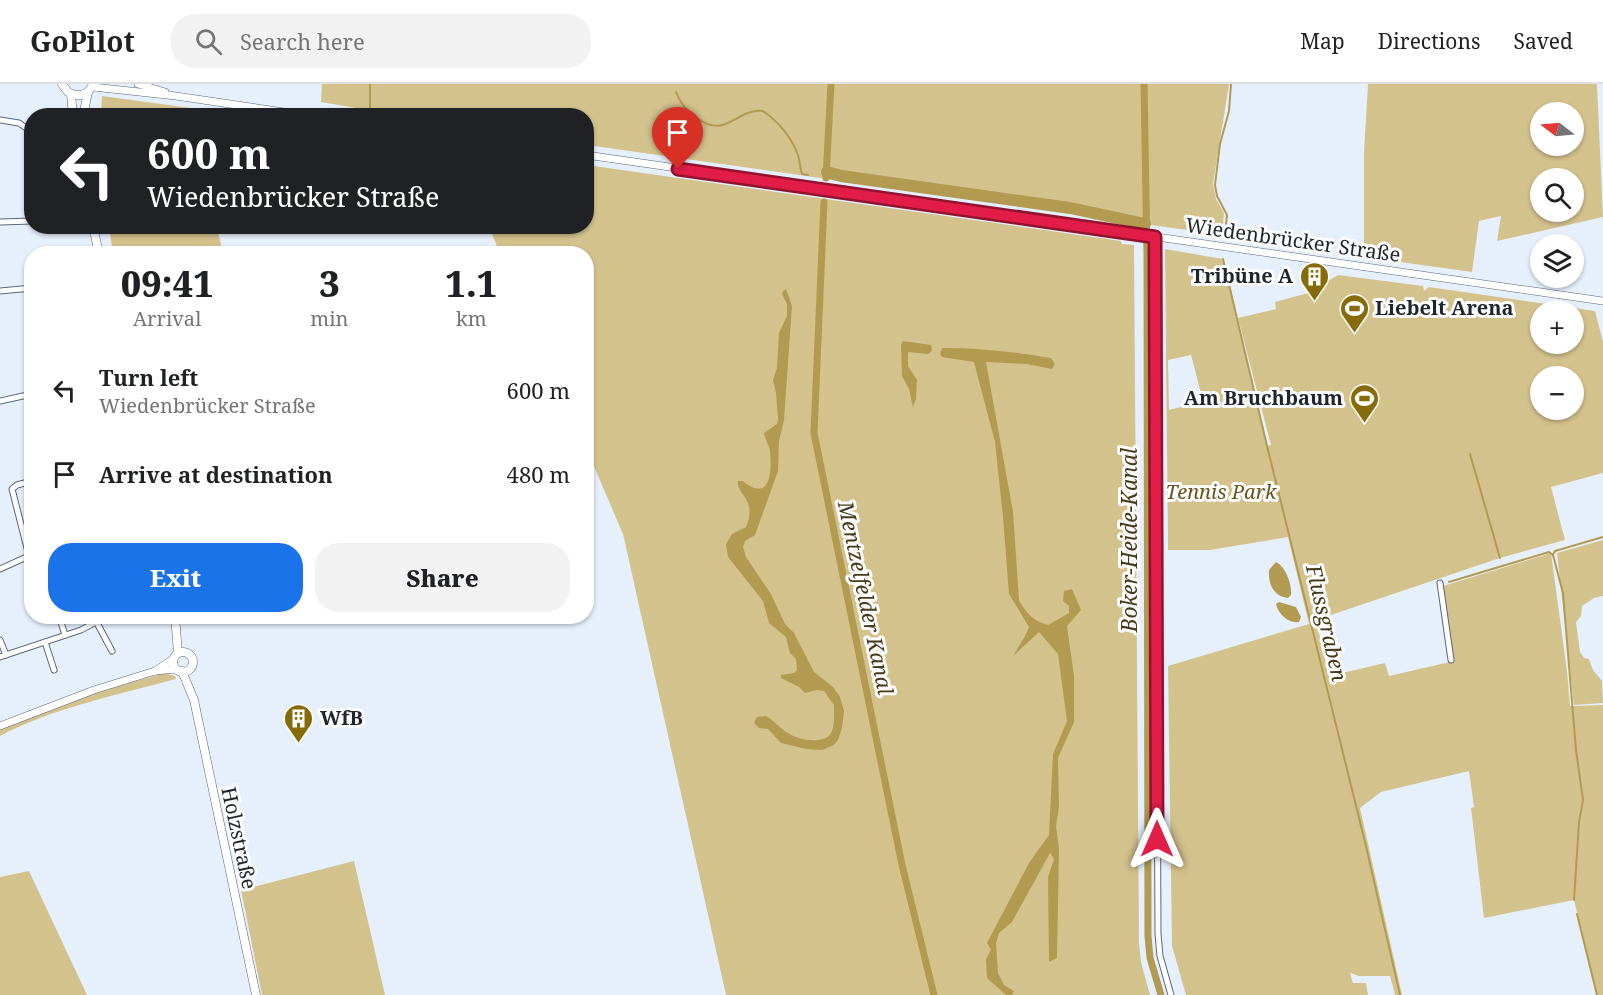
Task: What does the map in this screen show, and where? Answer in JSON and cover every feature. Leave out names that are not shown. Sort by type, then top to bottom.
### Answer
[{"type":"main road","points":[[62,84],[65,90],[80,96],[91,88]]},
{"type":"main road","points":[[85,108],[91,88]]},
{"type":"main road","points":[[71,94],[72,108]]},
{"type":"main road","name":"Holzstraße","points":[[176,624],[179,655],[190,688],[256,995]]},
{"type":"main road","name":"Holzstraße","points":[[179,655],[192,659],[183,670]]},
{"type":"street","points":[[138,84],[176,96]]},
{"type":"street","points":[[91,88],[176,96],[257,108]]},
{"type":"street","points":[[0,120],[19,123],[24,126]]},
{"type":"street","name":"Wiedenbrücker Straße","points":[[594,157],[1603,301]]},
{"type":"street","points":[[0,222],[24,221]]},
{"type":"street","points":[[1152,237],[1158,934],[1160,956],[1172,995]]},
{"type":"street","points":[[0,291],[24,289]]},
{"type":"street","points":[[0,401],[24,396]]},
{"type":"street","points":[[24,483],[12,489],[24,533]]},
{"type":"street","points":[[0,569],[24,558]]},
{"type":"street","points":[[1440,583],[1451,660]]},
{"type":"street","points":[[61,624],[65,636]]},
{"type":"street","points":[[0,640],[3,656],[95,624]]},
{"type":"street","points":[[98,624],[112,651]]},
{"type":"street","points":[[45,642],[54,670]]},
{"type":"street","points":[[155,671],[179,655]]},
{"type":"street","points":[[0,726],[94,690],[155,671],[183,670]]},
{"type":"green space","points":[[322,84],[1229,84],[1213,184],[1216,199],[1224,213],[1222,235],[594,146],[594,108],[356,108],[321,102]]},
{"type":"green space","points":[[1368,84],[1597,84],[1603,217],[1584,221],[1584,168],[1530,168],[1530,222],[1581,222],[1497,241],[1501,216],[1479,221],[1472,272],[1364,257],[1364,152]]},
{"type":"green space","points":[[102,96],[191,108],[101,108]]},
{"type":"green space","points":[[594,166],[1121,241],[1122,244],[1134,245],[1139,943],[1141,962],[1150,995],[726,995],[623,534],[594,466],[594,246],[497,246],[492,234],[594,234]]},
{"type":"green space","points":[[110,234],[219,234],[221,246],[112,246]]},
{"type":"green space","name":"Tennis Park","points":[[1165,249],[1223,259],[1267,446],[1271,445],[1238,318],[1276,309],[1275,302],[1308,293],[1338,275],[1423,286],[1424,291],[1429,287],[1530,302],[1530,354],[1584,354],[1584,309],[1595,311],[1603,342],[1603,473],[1551,487],[1565,540],[1500,558],[1316,620],[1329,676],[1385,663],[1389,676],[1454,661],[1443,586],[1551,553],[1570,706],[1603,705],[1603,995],[1597,995],[1574,900],[1484,918],[1469,771],[1381,792],[1360,808],[1402,995],[1395,995],[1390,976],[1359,976],[1350,973],[1353,983],[1366,983],[1368,995],[1186,995],[1172,946],[1168,666],[1309,624],[1288,537],[1210,550],[1168,550]],"holes":[[[1191,355],[1203,401],[1169,410],[1168,360]]]},
{"type":"green space","points":[[1603,540],[1603,596],[1594,598],[1582,606],[1581,616],[1576,622],[1580,652],[1584,658],[1589,659],[1593,670],[1602,681],[1603,703],[1574,705],[1557,553]]},
{"type":"green space","points":[[164,673],[175,676],[176,679],[63,710],[0,736],[0,730],[39,712]]},
{"type":"green space","points":[[354,861],[385,995],[262,995],[241,890]]},
{"type":"green space","points":[[29,871],[87,995],[0,995],[0,877]]},
{"type":"shaded area","points":[[786,289],[792,306],[778,471],[755,535],[745,541],[743,547],[746,557],[771,594],[785,624],[794,633],[814,672],[833,687],[840,697],[844,711],[838,740],[834,745],[822,750],[781,743],[768,729],[759,728],[754,723],[757,717],[766,716],[792,736],[811,740],[823,739],[828,737],[832,730],[834,705],[824,691],[805,693],[799,687],[781,678],[781,675],[794,673],[797,670],[796,659],[790,653],[786,637],[769,623],[763,601],[728,557],[726,544],[732,534],[746,527],[749,517],[748,503],[738,486],[738,481],[759,489],[764,487],[769,476],[770,450],[764,433],[777,424],[778,419],[773,380],[777,368],[779,333],[787,316],[787,304],[782,294]]},
{"type":"shaded area","points":[[903,341],[931,345],[932,351],[928,354],[908,352],[908,366],[917,380],[913,407],[909,389],[902,376],[901,345]]},
{"type":"shaded area","points":[[942,348],[1024,354],[1051,358],[1055,364],[1052,369],[1027,364],[986,362],[1013,512],[1019,600],[1031,616],[1048,625],[1069,613],[1069,606],[1063,601],[1064,591],[1072,589],[1081,610],[1067,626],[1074,676],[1074,722],[1058,758],[1057,958],[1049,962],[1048,877],[1054,859],[1050,853],[1012,922],[999,933],[996,944],[998,973],[1004,985],[1014,991],[1012,995],[1006,995],[987,978],[986,959],[991,950],[987,943],[1029,863],[1049,835],[1053,754],[1067,721],[1058,654],[1039,632],[1013,656],[1029,627],[1009,594],[995,442],[974,362],[942,357],[940,354]]},
{"type":"shaded area","points":[[1276,562],[1283,568],[1289,581],[1291,595],[1288,598],[1275,592],[1269,580],[1269,570]]},
{"type":"shaded area","points":[[1279,602],[1296,607],[1301,617],[1299,622],[1288,620],[1282,615],[1276,604]]},
{"type":"waterway","points":[[370,84],[370,108]]},
{"type":"waterway","name":"Mentzelfelder Kanal","points":[[826,178],[831,84]]},
{"type":"waterway","name":"Boker-Heide-Kanal","points":[[1144,84],[1147,255],[1148,936],[1150,958],[1161,995]]},
{"type":"waterway","name":"Flussgraben","points":[[1225,235],[1227,215],[1217,196],[1215,185],[1220,144],[1229,111],[1231,84]]},
{"type":"waterway","points":[[676,92],[687,110],[707,124],[716,126],[724,125],[754,111],[763,111],[784,130],[798,155],[802,174],[808,175]]},
{"type":"waterway","points":[[827,172],[841,176],[1070,208],[1145,224]]},
{"type":"waterway","name":"Mentzelfelder Kanal","points":[[824,202],[814,433],[902,865],[934,995]]},
{"type":"waterway","name":"Flussgraben","points":[[1223,259],[1400,995]]},
{"type":"waterway","points":[[1470,454],[1500,558]]},
{"type":"waterway","points":[[1553,555],[1555,551],[1603,537]]},
{"type":"waterway","points":[[1449,582],[1549,552],[1553,555],[1563,593],[1576,750],[1583,800],[1579,822],[1574,900]]},
{"type":"waterway","points":[[1577,914],[1597,995]]},
{"type":"place","name":"Tribüne A","points":[[1314,302]]},
{"type":"place","name":"Liebelt Arena","points":[[1354,334]]},
{"type":"place","name":"Am Bruchbaum","points":[[1364,424]]},
{"type":"place","name":"WfB","points":[[299,744]]},
{"type":"route","points":[[678,169],[1155,237],[1157,839]]}]
